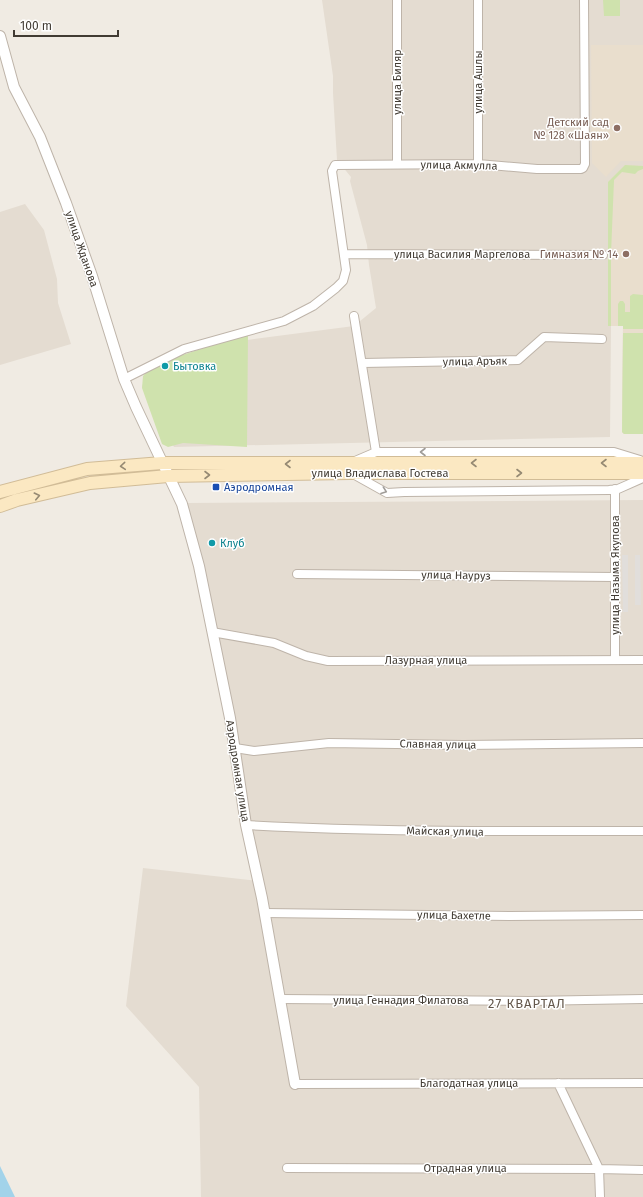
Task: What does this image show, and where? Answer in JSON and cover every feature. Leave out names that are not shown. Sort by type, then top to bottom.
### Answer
[{"type":"main road","name":"улица Владислава Гостева","points":[[0,506],[17,500],[90,483],[168,476],[349,468],[643,462]]},
{"type":"main road","name":"улица Владислава Гостева","points":[[0,492],[87,469],[162,463],[643,473]]},
{"type":"street","name":"улица Биляр","points":[[397,0],[397,164]]},
{"type":"street","name":"улица Ашлы","points":[[478,0],[478,164]]},
{"type":"street","name":"улица Акмулла","points":[[345,254],[332,171],[335,165],[478,164],[537,169],[582,169],[585,164],[584,0]]},
{"type":"street","name":"улица Жданова","points":[[0,36],[14,87],[40,137],[66,202],[92,276],[124,379],[162,463]]},
{"type":"street","points":[[124,379],[184,349],[284,321],[313,306],[343,281],[346,270],[345,254]]},
{"type":"street","name":"улица Василия Маргелова","points":[[345,254],[603,255]]},
{"type":"street","points":[[354,316],[376,452]]},
{"type":"street","name":"улица Аръяк","points":[[362,363],[518,360],[544,337],[602,339]]},
{"type":"street","points":[[643,462],[614,452],[376,452],[349,468],[387,493],[615,490],[643,478]]},
{"type":"street","name":"Аэродромная улица","points":[[162,463],[182,504],[199,566],[230,718],[246,825],[265,913],[295,1084]]},
{"type":"street","name":"улица Назыма Якупова","points":[[615,490],[615,660]]},
{"type":"street","name":"улица Науруз","points":[[297,574],[615,577]]},
{"type":"street","name":"Лазурная улица","points":[[212,632],[274,643],[306,656],[328,661],[643,660]]},
{"type":"street","name":"Славная улица","points":[[235,748],[254,751],[328,743],[643,743]]},
{"type":"street","name":"Майская улица","points":[[246,825],[304,828],[478,831],[643,831]]},
{"type":"street","name":"улица Бахетле","points":[[265,913],[509,916],[643,915]]},
{"type":"street","name":"улица Геннадия Филатова","points":[[280,999],[529,1001],[643,999]]},
{"type":"street","points":[[558,1083],[599,1169],[600,1197]]},
{"type":"street","name":"Благодатная улица","points":[[295,1084],[643,1083]]},
{"type":"street","name":"Отрадная улица","points":[[287,1168],[643,1170]]},
{"type":"shaded area","points":[[322,0],[643,0],[643,434],[624,434],[622,432],[623,326],[611,326],[610,437],[174,447],[142,386],[151,371],[247,340],[354,326],[376,308],[367,245],[350,181],[351,177],[337,160],[333,76]]},
{"type":"shaded area","name":"Детский сад № 128 «Шаян»","points":[[591,45],[643,45],[643,161],[621,161],[606,177],[592,163]]},
{"type":"shaded area","name":"Гимназия № 14","points":[[625,165],[643,166],[643,434],[624,434],[622,432],[623,326],[608,326],[608,182]]},
{"type":"shaded area","points":[[25,204],[44,230],[57,279],[58,303],[71,344],[0,365],[0,212]]},
{"type":"shaded area","points":[[643,500],[643,1197],[201,1197],[199,1087],[126,1006],[143,868],[259,881],[187,503]]},
{"type":"shaded area","points":[[622,555],[628,555],[628,612],[623,612]]},
{"type":"shaded area","points":[[635,555],[640,555],[641,605],[635,605]]},
{"type":"green space","points":[[603,0],[620,0],[620,16],[604,16]]},
{"type":"green space","points":[[625,165],[643,166],[643,169],[635,174],[622,172],[614,180],[611,254],[611,326],[608,326],[608,182]]},
{"type":"green space","points":[[633,294],[643,295],[643,329],[623,329],[623,326],[618,326],[618,304],[620,301],[623,301],[625,304],[625,312],[630,312],[630,296]]},
{"type":"green space","points":[[248,333],[247,447],[183,443],[168,447],[162,444],[142,388],[143,376],[153,365]]},
{"type":"green space","points":[[623,333],[643,333],[643,434],[624,434],[622,432]]},
{"type":"water","points":[[0,1166],[15,1197],[0,1197]]},
{"type":"place","name":"Детский сад № 128 «Шаян»","points":[[617,128]]},
{"type":"place","name":"Гимназия № 14","points":[[626,254]]},
{"type":"place","name":"Бытовка","points":[[165,366]]},
{"type":"place","name":"Аэродромная","points":[[216,487]]},
{"type":"place","name":"Клуб","points":[[212,543]]},
{"type":"district","name":"27 КВАРТАЛ","points":[[527,1003]]}]
